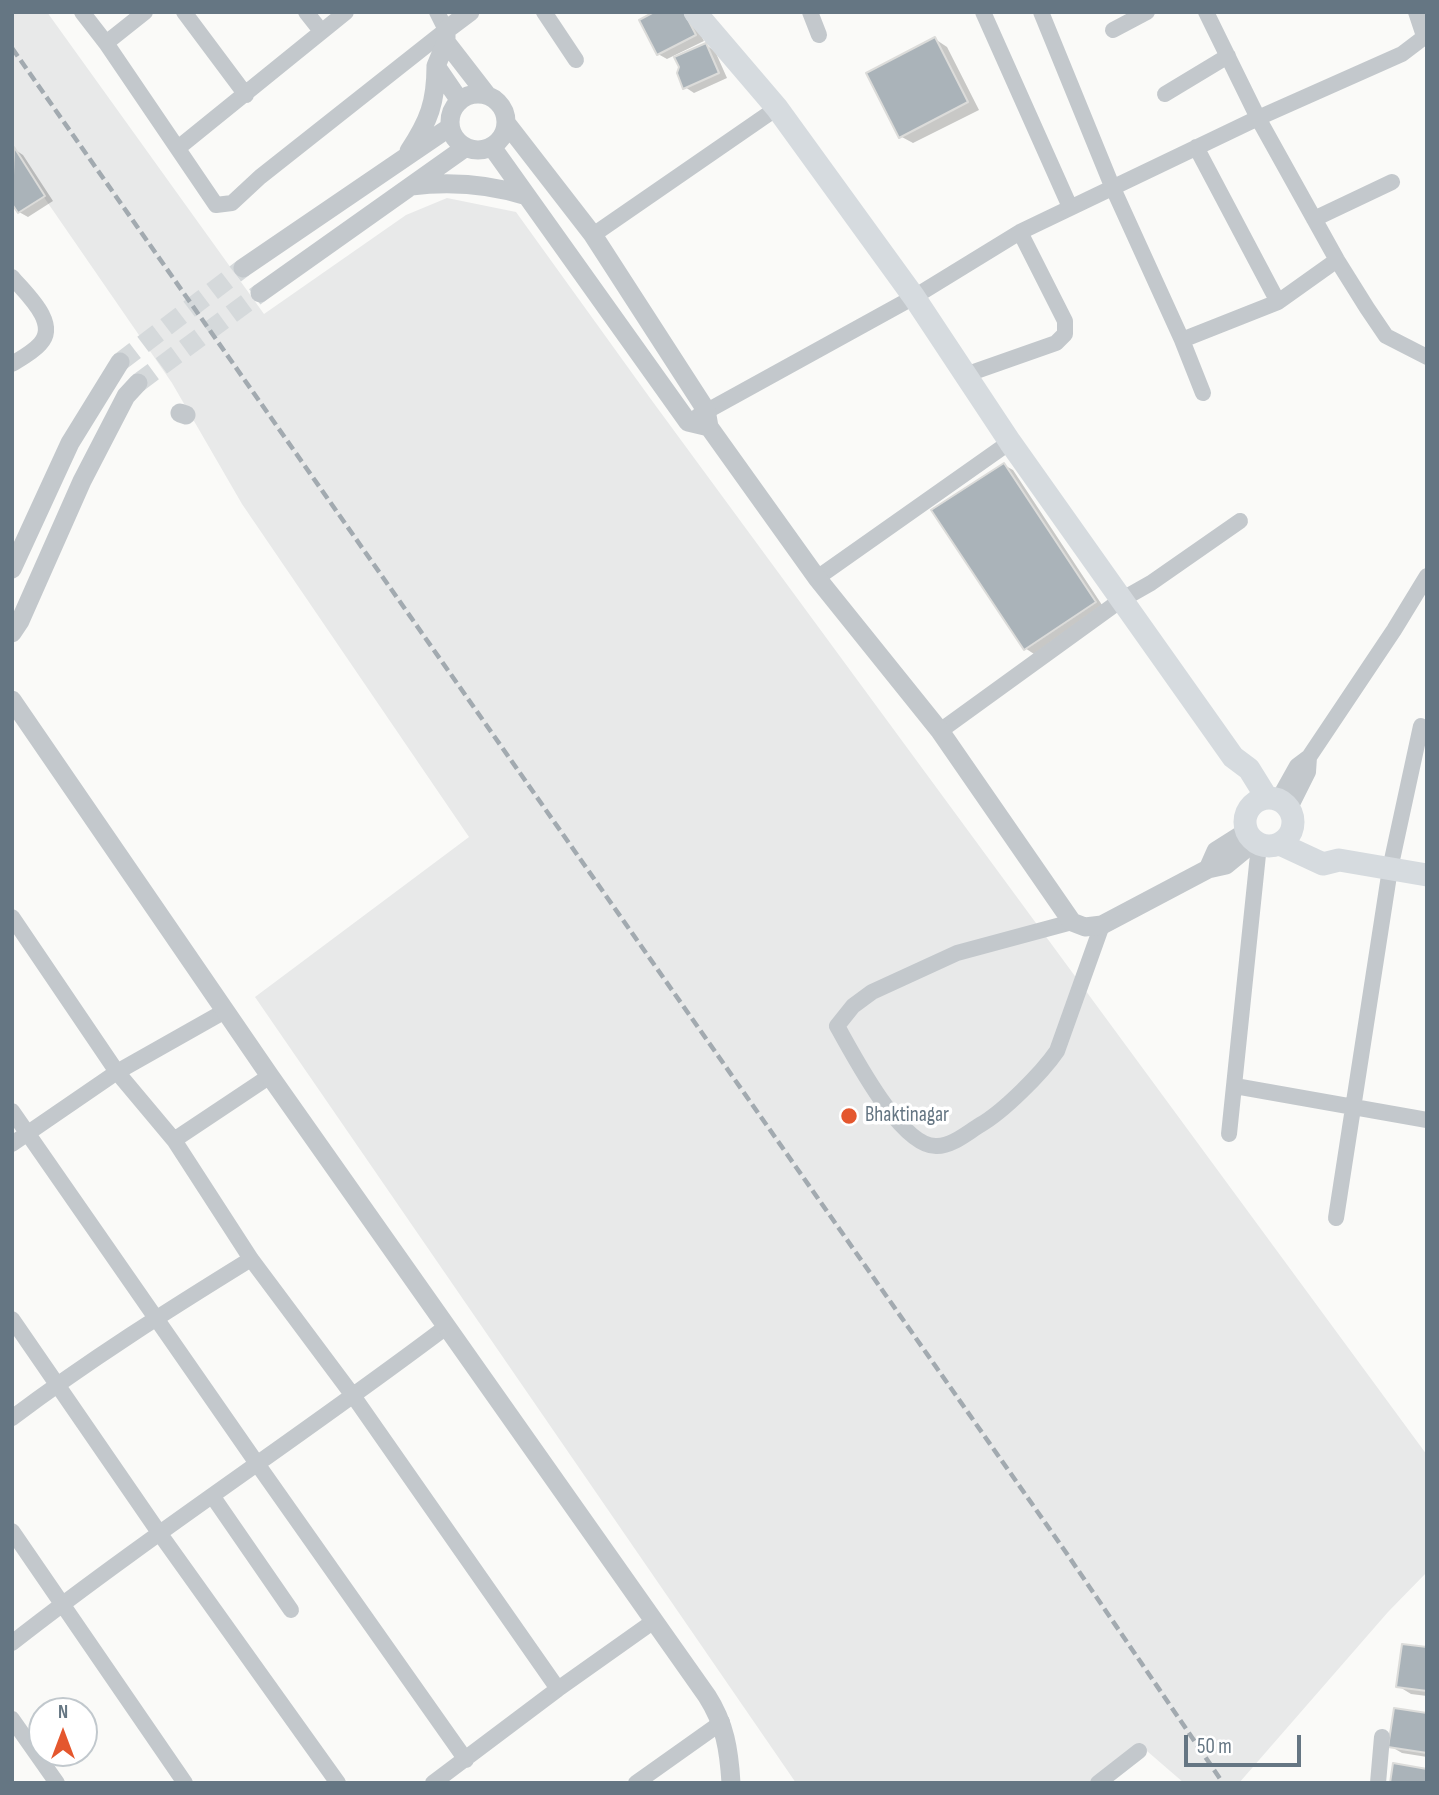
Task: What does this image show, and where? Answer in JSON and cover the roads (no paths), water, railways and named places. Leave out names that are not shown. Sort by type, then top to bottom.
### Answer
[{"type":"main road","points":[[695,12],[777,108],[914,297],[1010,442],[1233,757],[1235,777],[1272,803],[1293,822],[1265,840]]},
{"type":"main road","points":[[1272,803],[1245,816],[1265,840],[1323,864],[1339,860],[1427,875]]},
{"type":"street","points":[[82,12],[216,205],[232,203],[260,177],[446,36],[470,12]]},
{"type":"street","points":[[106,43],[145,12]]},
{"type":"street","points":[[184,12],[246,95]]},
{"type":"street","points":[[306,12],[321,31]]},
{"type":"street","points":[[178,148],[346,12]]},
{"type":"street","points":[[437,12],[446,36],[487,96]]},
{"type":"street","points":[[544,12],[576,60]]},
{"type":"street","points":[[810,12],[820,35]]},
{"type":"street","points":[[983,12],[1070,207]]},
{"type":"street","points":[[1041,12],[1112,186],[1182,340],[1203,393]]},
{"type":"street","points":[[1113,30],[1147,12]]},
{"type":"street","points":[[1206,12],[1258,118],[1337,260],[1386,336],[1427,357]]},
{"type":"street","points":[[492,147],[688,422],[707,418],[1020,232],[1112,186],[1402,54],[1426,36],[1416,12]]},
{"type":"street","points":[[404,158],[432,110],[436,93],[436,66],[446,36]]},
{"type":"street","points":[[1165,94],[1228,56]]},
{"type":"street","points":[[436,66],[460,101]]},
{"type":"street","points":[[507,124],[505,133],[492,147],[484,150],[466,148],[458,142],[450,127],[451,116],[460,101],[478,94],[487,96],[502,106],[507,124],[593,235],[707,418],[817,578],[940,731],[1072,922],[1085,927],[1102,926],[1209,869],[1226,865],[1265,840]]},
{"type":"street","points":[[593,235],[777,108]]},
{"type":"street","points":[[243,268],[450,127]]},
{"type":"street","points":[[260,293],[466,148]]},
{"type":"street","points":[[1196,148],[1278,302]]},
{"type":"street","points":[[1314,219],[1392,182]]},
{"type":"street","points":[[411,186],[459,183],[498,187],[527,196]]},
{"type":"street","points":[[965,375],[1056,343],[1065,334],[1065,321],[1020,232]]},
{"type":"street","points":[[1182,340],[1278,302],[1337,260]]},
{"type":"street","points":[[12,277],[43,317],[47,329],[43,342],[12,364]]},
{"type":"street","points":[[12,569],[70,443],[120,362]]},
{"type":"street","points":[[12,633],[82,481],[126,397],[138,383]]},
{"type":"street","points":[[817,578],[1010,442]]},
{"type":"street","points":[[940,731],[1121,600],[1151,583],[1240,521]]},
{"type":"street","points":[[1272,803],[1297,766],[1309,757],[1427,576]]},
{"type":"street","points":[[12,700],[270,1076],[707,1696],[722,1722],[729,1750],[731,1783]]},
{"type":"street","points":[[1336,1218],[1390,869],[1421,726]]},
{"type":"street","points":[[1229,1135],[1265,840]]},
{"type":"street","points":[[12,917],[117,1072],[174,1140],[251,1259],[354,1397],[558,1689]]},
{"type":"street","points":[[1072,922],[957,953],[872,992],[844,1016],[837,1026],[885,1108],[923,1144],[935,1147],[947,1145],[990,1120],[1048,1064],[1059,1044],[1102,926]]},
{"type":"street","points":[[12,1144],[117,1072],[225,1011]]},
{"type":"street","points":[[174,1140],[270,1076]]},
{"type":"street","points":[[1235,1086],[1427,1120]]},
{"type":"street","points":[[12,1111],[466,1760]]},
{"type":"street","points":[[12,1418],[157,1317],[251,1259]]},
{"type":"street","points":[[12,1319],[160,1534],[338,1783]]},
{"type":"street","points":[[12,1643],[62,1604],[354,1397],[446,1327]]},
{"type":"street","points":[[213,1497],[291,1610]]},
{"type":"street","points":[[12,1531],[185,1783]]},
{"type":"street","points":[[433,1783],[654,1621]]},
{"type":"street","points":[[12,1718],[57,1783]]},
{"type":"street","points":[[636,1783],[722,1722]]},
{"type":"street","points":[[1378,1783],[1382,1737]]},
{"type":"street","points":[[1098,1783],[1139,1751]]},
{"type":"tunnel","points":[[120,362],[243,268]]},
{"type":"tunnel","points":[[138,383],[260,293]]},
{"type":"railway","points":[[12,48],[1065,1551],[1223,1783]]},
{"type":"place","name":"Bhaktinagar","points":[[849,1116]]}]
